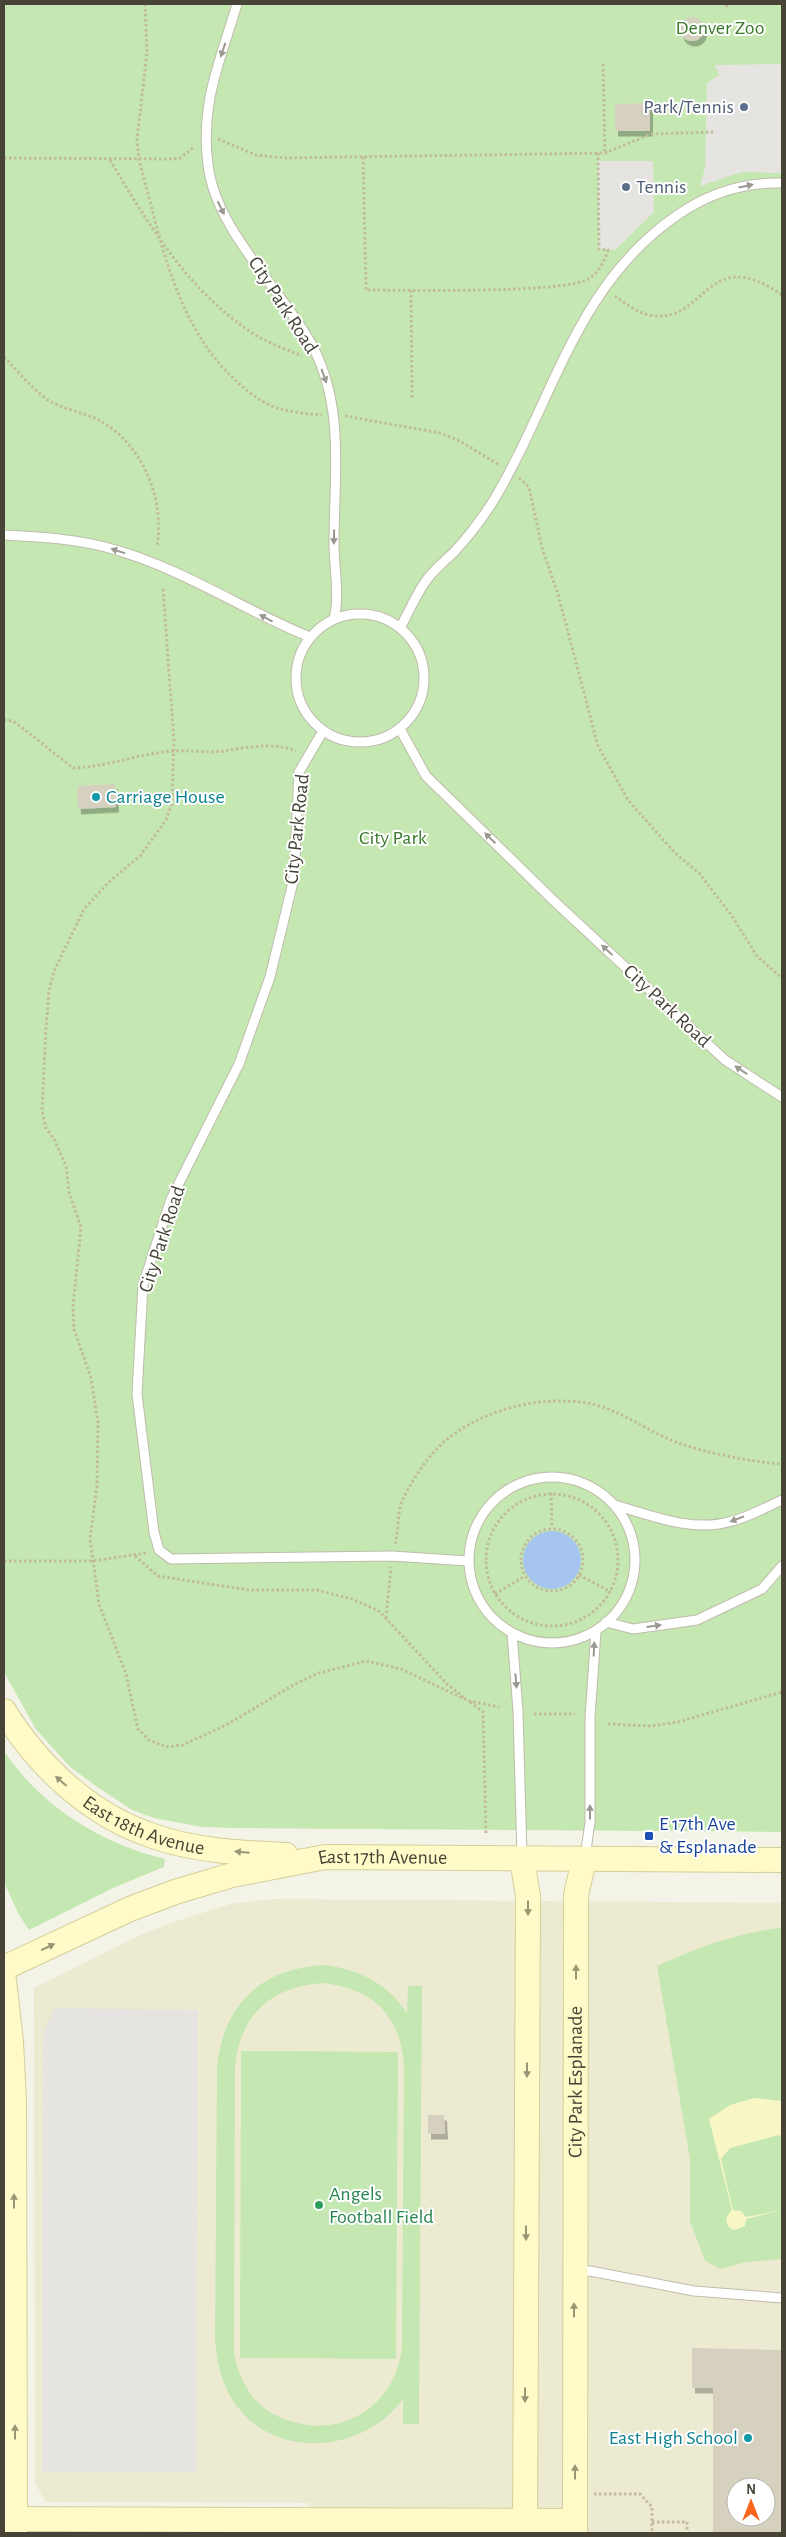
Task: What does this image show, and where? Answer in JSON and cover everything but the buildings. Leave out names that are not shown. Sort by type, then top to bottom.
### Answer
[{"type":"street","name":"East 18th Avenue","points":[[4,1711],[30,1749],[63,1783],[100,1810],[142,1832],[180,1843],[221,1850],[325,1857]]},
{"type":"street","name":"East 17th Avenue","points":[[4,1968],[130,1909],[175,1892],[240,1873],[325,1857],[522,1860],[782,1860]]},
{"type":"street","points":[[522,1860],[528,1896],[525,2527]]},
{"type":"street","name":"City Park Esplanade","points":[[575,2527],[576,1895],[584,1860]]},
{"type":"street","points":[[4,1980],[11,2042],[9,2141],[9,2467],[11,2524],[575,2527]]},
{"type":"lane","name":"City Park Road","points":[[237,4],[207,106],[206,139],[208,166],[219,205],[228,222],[301,329],[321,366],[333,402],[336,479],[334,544],[337,599],[334,619]]},
{"type":"lane","points":[[400,628],[428,578],[476,526],[509,471],[578,331],[604,288],[632,252],[649,236],[690,206],[711,196],[753,184],[782,183]]},
{"type":"lane","points":[[4,535],[61,539],[116,550],[184,576],[272,622],[310,637]]},
{"type":"lane","points":[[368,614],[380,617],[400,628],[409,636],[421,656],[425,679],[421,702],[408,721],[400,729],[379,740],[367,742],[344,741],[323,731],[304,712],[296,686],[298,660],[310,637],[334,619],[346,615],[368,614]]},
{"type":"lane","name":"City Park Road","points":[[400,729],[426,776],[553,900],[725,1060],[782,1097]]},
{"type":"lane","name":"City Park Road","points":[[159,1550],[148,1494],[137,1394],[143,1285],[171,1199],[239,1064],[270,977],[294,878],[299,772],[323,731]]},
{"type":"lane","points":[[565,1477],[593,1487],[615,1505],[630,1530],[635,1551],[635,1573],[626,1600],[617,1612],[596,1631],[568,1642],[554,1643],[525,1639],[512,1633],[489,1614],[480,1603],[472,1583],[468,1561],[473,1533],[487,1507],[509,1488],[536,1478],[565,1477]]},
{"type":"lane","points":[[615,1505],[657,1518],[692,1525],[732,1522],[782,1500]]},
{"type":"lane","points":[[159,1550],[166,1557],[178,1560],[392,1556],[468,1561]]},
{"type":"lane","points":[[606,1622],[633,1629],[696,1620],[762,1589],[782,1566]]},
{"type":"lane","name":"City Park Esplanade","points":[[584,1860],[590,1822],[590,1718],[596,1631]]},
{"type":"lane","points":[[512,1633],[518,1710],[522,1860]]},
{"type":"lane","points":[[574,2271],[590,2271],[694,2291],[782,2298]]},
{"type":"path","points":[[145,4],[147,52],[137,140],[139,160],[174,283],[187,314],[201,339],[230,375],[254,396],[275,407],[295,412],[353,416],[440,432],[460,441],[509,471],[529,487],[542,548],[558,594],[598,746],[628,800],[674,852],[699,873],[732,916],[757,956],[782,978]]},
{"type":"path","points":[[603,64],[605,153]]},
{"type":"path","points":[[4,158],[139,160],[180,158],[206,139],[221,140],[267,158],[605,153],[651,134],[716,132]]},
{"type":"path","points":[[364,157],[366,290],[411,290],[558,287],[590,278],[604,260],[608,250],[600,249],[598,153]]},
{"type":"path","points":[[110,160],[150,227],[187,276],[219,308],[258,336],[321,366]]},
{"type":"path","points":[[590,278],[633,308],[647,315],[662,316],[683,309],[706,289],[730,276],[743,276],[755,279],[782,295]]},
{"type":"path","points":[[411,290],[412,398]]},
{"type":"path","points":[[4,357],[33,388],[49,401],[96,418],[121,435],[145,470],[154,489],[160,518],[157,546]]},
{"type":"path","points":[[4,720],[13,721],[73,768],[90,768],[174,751],[222,751],[246,746],[289,748],[308,757]]},
{"type":"path","points":[[386,1618],[392,1556],[402,1501],[422,1465],[446,1441],[478,1421],[508,1409],[530,1404],[559,1401],[593,1404],[679,1443],[765,1463],[782,1464]]},
{"type":"path","points":[[551,1493],[552,1528]]},
{"type":"path","points":[[551,1493],[574,1497],[584,1502],[594,1508],[610,1526],[614,1536],[619,1558],[611,1592],[596,1610],[576,1622],[554,1626],[542,1625],[520,1618],[502,1603],[495,1594],[487,1572],[486,1549],[494,1528],[508,1510],[528,1498],[551,1493]]},
{"type":"path","points":[[552,1528],[567,1532],[579,1544],[583,1559],[580,1575],[568,1586],[553,1591],[537,1587],[525,1576],[521,1560],[525,1545],[536,1533],[552,1528]]},
{"type":"path","points":[[4,1561],[92,1561],[135,1556],[159,1550]]},
{"type":"path","points":[[135,1556],[158,1576],[249,1590],[318,1590],[367,1605],[380,1611],[447,1684],[483,1712],[486,1835]]},
{"type":"path","points":[[580,1575],[611,1592]]},
{"type":"path","points":[[495,1594],[525,1576]]},
{"type":"path","points":[[608,1724],[651,1726],[678,1722],[782,1692]]},
{"type":"path","points":[[534,1714],[575,1714]]},
{"type":"path","points":[[588,2494],[640,2494],[652,2507],[652,2533]]},
{"type":"path","points":[[652,2522],[687,2522],[687,2533]]},
{"type":"shaded area","name":"Park/Tennis","points":[[782,64],[782,173],[742,172],[700,186],[705,168],[707,83],[719,75],[715,65]]},
{"type":"shaded area","name":"Tennis","points":[[598,161],[653,161],[654,212],[615,250],[599,249]]},
{"type":"shaded area","points":[[273,1899],[782,1903],[782,2533],[310,2533],[309,2503],[45,2502],[35,2482],[34,1988],[134,1938],[165,1925],[230,1904]]},
{"type":"shaded area","points":[[54,2008],[198,2010],[196,2472],[42,2472],[43,2035]]},
{"type":"green space","name":"City Park","points":[[4,4],[782,4],[782,1832],[233,1828],[202,1827],[154,1818],[132,1810],[69,1766],[35,1728],[4,1672]]},
{"type":"green space","points":[[4,1751],[36,1789],[74,1820],[118,1843],[165,1859],[164,1867],[113,1888],[29,1930],[19,1915],[4,1882]]},
{"type":"green space","points":[[782,1928],[782,2259],[746,2262],[721,2269],[705,2261],[690,2221],[690,2159],[657,1966],[687,1953],[734,1937]]},
{"type":"green space","points":[[325,1965],[361,1974],[391,1994],[407,2013],[408,1986],[422,1986],[419,2424],[403,2424],[403,2399],[386,2417],[365,2431],[342,2440],[317,2443],[293,2441],[270,2433],[249,2419],[232,2399],[225,2385],[218,2363],[215,2341],[217,2066],[221,2044],[228,2024],[238,2007],[250,1993],[265,1982],[283,1973]],"holes":[[[324,1983],[342,1986],[357,1992],[381,2007],[390,2018],[401,2046],[404,2064],[402,2345],[399,2364],[392,2381],[382,2396],[369,2409],[354,2418],[336,2424],[318,2426],[298,2423],[276,2416],[263,2407],[252,2396],[246,2386],[234,2354],[235,2067],[238,2048],[244,2032],[262,2006],[274,1997],[305,1985]]]},
{"type":"green space","name":"Angels Football Field","points":[[241,2051],[398,2052],[396,2359],[240,2358]]},
{"type":"sand","points":[[754,2098],[782,2101],[782,2137],[779,2135],[730,2148],[721,2159],[733,2210],[741,2211],[746,2217],[782,2210],[746,2219],[745,2226],[736,2230],[729,2227],[726,2222],[732,2210],[709,2119],[730,2105]]},
{"type":"water","points":[[552,1531],[563,1533],[573,1539],[579,1549],[581,1560],[579,1571],[573,1581],[563,1587],[552,1589],[541,1587],[531,1581],[525,1571],[523,1560],[525,1549],[531,1539],[541,1533]]},
{"type":"place","name":"Park/Tennis","points":[[744,107]]},
{"type":"place","name":"Tennis","points":[[626,187]]},
{"type":"place","name":"Carriage House","points":[[96,797]]},
{"type":"place","name":"E 17th Ave & Esplanade","points":[[649,1836]]},
{"type":"place","name":"Angels Football Field","points":[[319,2205]]},
{"type":"place","name":"East High School","points":[[748,2438]]},
{"type":"park label","name":"Denver Zoo","points":[[720,28]]}]
